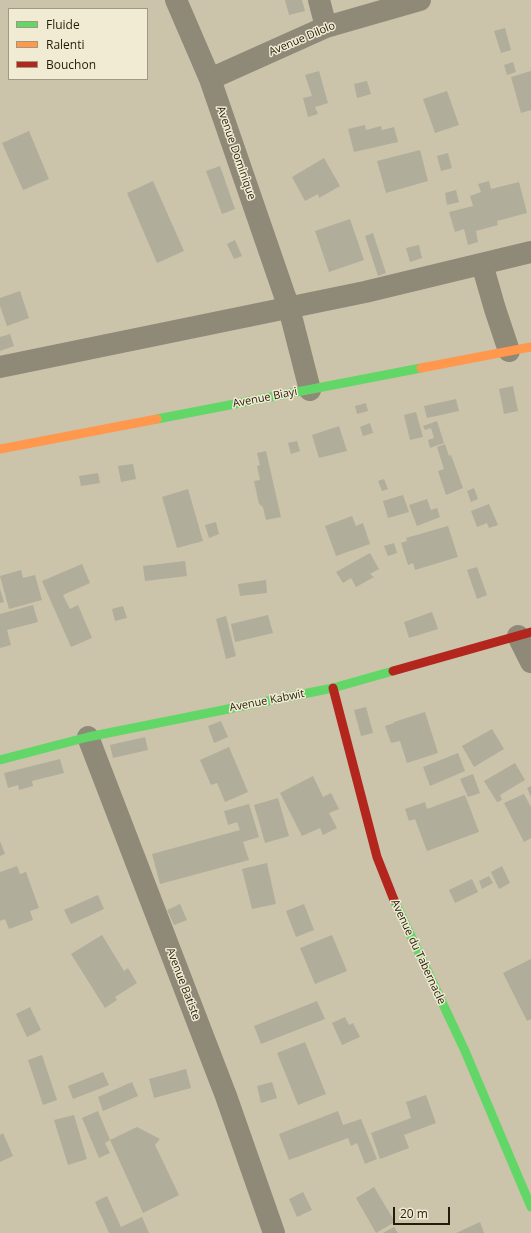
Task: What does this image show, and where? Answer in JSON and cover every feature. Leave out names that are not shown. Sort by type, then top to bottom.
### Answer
[{"type":"street","name":"Avenue Dominique","points":[[176,0],[210,79],[289,308],[310,390]]},
{"type":"street","points":[[319,0],[326,27]]},
{"type":"street","name":"Avenue Dilolo","points":[[210,79],[326,27],[420,0]]},
{"type":"street","points":[[0,367],[365,292],[531,252]]},
{"type":"street","points":[[482,264],[495,309],[510,351]]},
{"type":"street","name":"Avenue Biayi","points":[[0,449],[531,347]]},
{"type":"street","points":[[524,634],[531,662]]},
{"type":"street","name":"Avenue Kabwit","points":[[0,760],[88,737],[333,688],[524,634]]},
{"type":"street","name":"Avenue du Tabernacle","points":[[333,688],[377,857],[393,899],[465,1051],[531,1207]]},
{"type":"street","name":"Avenue Batiste","points":[[88,737],[226,1096],[274,1233]]},
{"type":"building","points":[[285,0],[302,0],[305,11],[289,15]]},
{"type":"building","points":[[505,28],[511,50],[501,53],[494,31]]},
{"type":"building","points":[[513,62],[516,72],[507,75],[504,65]]},
{"type":"building","points":[[319,71],[328,103],[315,107],[318,114],[308,117],[303,98],[312,96],[305,75]]},
{"type":"building","points":[[531,71],[531,110],[521,113],[511,77]]},
{"type":"building","points":[[367,81],[371,94],[357,98],[354,84]]},
{"type":"building","points":[[447,91],[459,125],[435,133],[423,99]]},
{"type":"building","points":[[365,125],[366,130],[381,126],[382,130],[394,127],[398,142],[354,152],[348,129]]},
{"type":"building","points":[[29,131],[49,179],[23,190],[2,143]]},
{"type":"building","points":[[420,150],[428,181],[386,193],[377,161]]},
{"type":"building","points":[[448,153],[452,168],[441,171],[437,156]]},
{"type":"building","points":[[324,158],[340,186],[319,198],[318,194],[305,201],[292,177]]},
{"type":"building","points":[[220,166],[235,209],[222,214],[206,171]]},
{"type":"building","points":[[153,181],[184,251],[157,263],[127,193]]},
{"type":"building","points":[[489,181],[491,189],[519,182],[527,213],[497,221],[498,225],[476,231],[478,242],[468,245],[464,229],[455,232],[449,212],[473,206],[470,196],[481,192],[478,184]]},
{"type":"building","points":[[456,190],[459,202],[447,205],[445,193]]},
{"type":"building","points":[[350,219],[364,260],[329,272],[315,231]]},
{"type":"building","points":[[373,233],[386,273],[378,276],[365,236]]},
{"type":"building","points":[[235,240],[242,256],[234,259],[227,244]]},
{"type":"building","points":[[419,245],[422,258],[410,262],[406,248]]},
{"type":"building","points":[[20,291],[29,318],[7,326],[0,306],[0,298]]},
{"type":"building","points":[[10,334],[14,346],[0,351],[0,337]]},
{"type":"building","points":[[513,386],[518,411],[504,414],[499,389]]},
{"type":"building","points":[[456,399],[459,411],[427,418],[424,406]]},
{"type":"building","points":[[366,403],[368,411],[357,414],[355,406]]},
{"type":"building","points":[[416,412],[423,437],[410,440],[404,415]]},
{"type":"building","points":[[437,421],[444,443],[430,448],[428,440],[434,438],[431,428],[425,430],[423,426]]},
{"type":"building","points":[[370,423],[373,433],[363,436],[360,427]]},
{"type":"building","points":[[339,426],[347,451],[319,458],[312,435]]},
{"type":"building","points":[[297,441],[300,451],[291,454],[288,443]]},
{"type":"building","points":[[445,444],[449,456],[451,455],[463,488],[446,495],[438,471],[444,469],[437,447]]},
{"type":"building","points":[[266,451],[281,517],[266,520],[263,507],[259,504],[254,481],[260,480],[257,466],[260,465],[257,453]]},
{"type":"building","points":[[133,464],[136,479],[121,482],[118,466]]},
{"type":"building","points":[[98,473],[100,483],[81,486],[79,476]]},
{"type":"building","points":[[384,479],[388,489],[382,491],[378,481]]},
{"type":"building","points":[[474,488],[478,499],[471,502],[467,491]]},
{"type":"building","points":[[188,489],[203,541],[177,548],[162,497]]},
{"type":"building","points":[[403,495],[409,512],[388,518],[383,501]]},
{"type":"building","points":[[427,499],[431,510],[437,508],[440,517],[417,526],[409,505]]},
{"type":"building","points":[[489,504],[498,525],[489,528],[487,523],[477,527],[471,511]]},
{"type":"building","points":[[352,516],[356,526],[363,523],[370,544],[336,556],[325,526]]},
{"type":"building","points":[[216,522],[219,534],[209,538],[205,525]]},
{"type":"building","points":[[448,526],[458,557],[415,570],[413,563],[408,565],[401,543],[407,541],[406,538]]},
{"type":"building","points":[[394,543],[397,553],[388,556],[384,546]]},
{"type":"building","points":[[370,553],[379,569],[370,574],[374,577],[356,587],[351,578],[343,583],[336,572]]},
{"type":"building","points":[[185,561],[187,576],[145,581],[143,566]]},
{"type":"building","points":[[82,564],[90,583],[63,595],[70,609],[78,605],[92,638],[71,647],[42,581]]},
{"type":"building","points":[[477,567],[487,595],[477,599],[467,570]]},
{"type":"building","points":[[21,570],[23,578],[35,575],[42,600],[9,609],[0,576]]},
{"type":"building","points":[[266,580],[267,593],[240,596],[238,584]]},
{"type":"building","points":[[0,589],[4,602],[0,603]]},
{"type":"building","points":[[33,605],[38,622],[7,630],[11,645],[0,648],[0,614]]},
{"type":"building","points":[[123,606],[127,618],[115,621],[112,609]]},
{"type":"building","points":[[432,612],[438,629],[409,638],[404,622]]},
{"type":"building","points":[[268,615],[273,633],[235,642],[231,624]]},
{"type":"building","points":[[226,616],[236,656],[226,659],[216,619]]},
{"type":"building","points":[[366,707],[373,733],[361,736],[354,710]]},
{"type":"building","points":[[425,712],[438,753],[407,763],[400,741],[391,743],[385,726]]},
{"type":"building","points":[[221,721],[228,737],[214,743],[208,726]]},
{"type":"building","points":[[492,729],[504,749],[474,767],[462,746]]},
{"type":"building","points":[[145,737],[148,750],[113,758],[110,745]]},
{"type":"building","points":[[229,747],[248,792],[225,802],[217,783],[211,785],[200,760]]},
{"type":"building","points":[[458,753],[465,771],[430,786],[423,767]]},
{"type":"building","points":[[60,759],[64,773],[32,781],[33,786],[19,790],[18,785],[8,788],[4,773]]},
{"type":"building","points":[[515,763],[525,780],[500,795],[502,800],[497,802],[484,781]]},
{"type":"building","points":[[473,774],[480,793],[468,797],[460,779]]},
{"type":"building","points":[[313,776],[323,797],[331,793],[339,809],[329,813],[337,828],[323,835],[320,828],[302,836],[280,793]]},
{"type":"building","points":[[531,786],[531,797],[527,788]]},
{"type":"building","points":[[524,794],[531,807],[531,838],[524,842],[504,803]]},
{"type":"building","points":[[465,795],[479,832],[427,851],[415,819],[409,821],[405,809],[425,802],[427,809]]},
{"type":"building","points":[[278,798],[289,836],[265,843],[254,805]]},
{"type":"building","points":[[249,804],[259,837],[243,842],[249,860],[160,884],[152,854],[240,830],[237,822],[228,825],[224,811]]},
{"type":"building","points":[[0,841],[5,854],[0,856]]},
{"type":"building","points":[[267,863],[276,904],[252,909],[242,869]]},
{"type":"building","points":[[17,866],[20,874],[26,872],[39,908],[30,911],[33,920],[9,929],[5,919],[0,921],[0,872]]},
{"type":"building","points":[[502,866],[510,883],[499,889],[491,872]]},
{"type":"building","points":[[489,876],[493,883],[482,889],[479,881]]},
{"type":"building","points":[[472,879],[478,892],[455,903],[449,890]]},
{"type":"building","points":[[98,895],[104,909],[71,924],[64,910]]},
{"type":"building","points":[[180,904],[187,920],[174,925],[167,910]]},
{"type":"building","points":[[304,904],[314,930],[296,937],[286,911]]},
{"type":"building","points":[[102,935],[124,971],[128,968],[137,983],[115,997],[117,1000],[105,1008],[71,954]]},
{"type":"building","points":[[332,935],[347,971],[315,984],[300,948]]},
{"type":"building","points":[[531,959],[531,1019],[527,1021],[503,973]]},
{"type":"building","points":[[317,1001],[325,1019],[261,1044],[254,1026]]},
{"type":"building","points":[[30,1007],[41,1030],[27,1037],[16,1014]]},
{"type":"building","points":[[345,1017],[349,1025],[353,1023],[360,1037],[342,1045],[332,1023]]},
{"type":"building","points":[[305,1042],[326,1094],[298,1105],[277,1053]]},
{"type":"building","points":[[42,1055],[57,1100],[43,1105],[28,1060]]},
{"type":"building","points":[[186,1069],[191,1088],[154,1098],[149,1079]]},
{"type":"building","points":[[103,1072],[109,1085],[73,1099],[68,1086]]},
{"type":"building","points":[[132,1082],[138,1096],[103,1111],[98,1097]]},
{"type":"building","points":[[272,1082],[277,1098],[261,1103],[257,1086]]},
{"type":"building","points":[[426,1095],[436,1123],[404,1135],[409,1148],[380,1159],[371,1133],[411,1118],[406,1102]]},
{"type":"building","points":[[98,1111],[110,1140],[105,1143],[110,1153],[99,1158],[82,1118]]},
{"type":"building","points":[[338,1111],[343,1125],[361,1119],[377,1159],[365,1164],[357,1143],[351,1146],[348,1138],[289,1160],[279,1134]]},
{"type":"building","points":[[74,1115],[87,1159],[68,1165],[54,1120]]},
{"type":"building","points":[[137,1127],[160,1139],[155,1145],[179,1195],[143,1213],[110,1140]]},
{"type":"building","points":[[3,1133],[13,1156],[0,1162],[0,1135]]},
{"type":"building","points":[[374,1187],[395,1222],[376,1233],[356,1198]]},
{"type":"building","points":[[303,1192],[312,1210],[297,1217],[289,1199]]},
{"type":"building","points":[[107,1196],[121,1227],[142,1217],[149,1233],[109,1233],[95,1202]]},
{"type":"building","points":[[480,1222],[484,1233],[456,1233]]},
{"type":"building","points":[[394,1227],[398,1233],[383,1233]]},
{"type":"traffic: fast","points":[[157,419],[421,368]]},
{"type":"traffic: fast","points":[[0,760],[88,737],[333,688],[393,671]]},
{"type":"traffic: fast","points":[[394,900],[465,1051],[531,1207]]},
{"type":"traffic: slow","points":[[421,368],[531,347]]},
{"type":"traffic: slow","points":[[0,449],[157,419]]},
{"type":"traffic: jam","points":[[393,671],[531,632]]},
{"type":"traffic: jam","points":[[333,688],[377,857],[394,900]]}]
